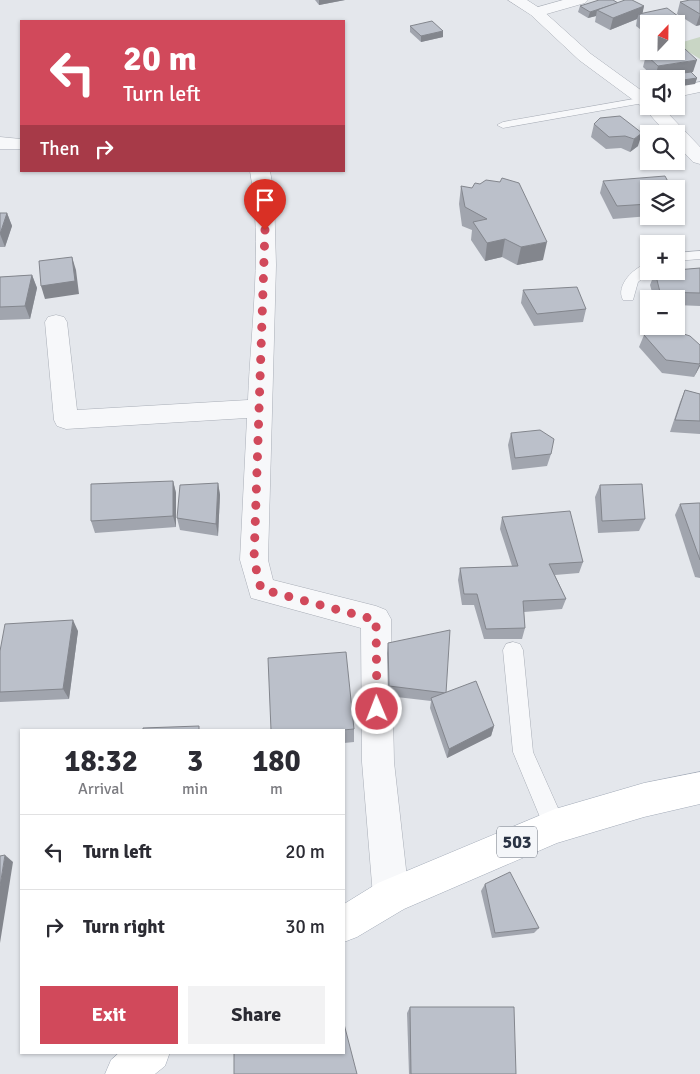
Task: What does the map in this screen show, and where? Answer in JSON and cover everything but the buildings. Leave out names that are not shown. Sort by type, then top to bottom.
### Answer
[{"type":"main road","name":"503","points":[[345,923],[391,896],[555,826],[644,800],[700,788]]},
{"type":"main road","points":[[125,1074],[149,1054]]},
{"type":"street","points":[[516,0],[536,12],[585,57],[640,96]]},
{"type":"street","points":[[536,12],[580,0]]},
{"type":"street","points":[[685,90],[700,87]]},
{"type":"street","points":[[660,115],[700,158]]},
{"type":"street","points":[[0,143],[20,144]]},
{"type":"street","points":[[260,172],[264,194],[265,265],[258,408],[254,560],[261,589],[376,620],[378,762],[391,896]]},
{"type":"street","points":[[56,322],[66,420],[258,408]]},
{"type":"lane","points":[[503,125],[640,103]]},
{"type":"lane","points":[[685,256],[700,255]]},
{"type":"lane","points":[[628,297],[628,287],[640,274]]},
{"type":"lane","points":[[513,650],[523,752],[555,826]]},
{"type":"green space","points":[[700,37],[700,59],[685,50],[685,41]]},
{"type":"route","points":[[265,230],[254,560],[261,589],[376,620],[377,709]]}]
